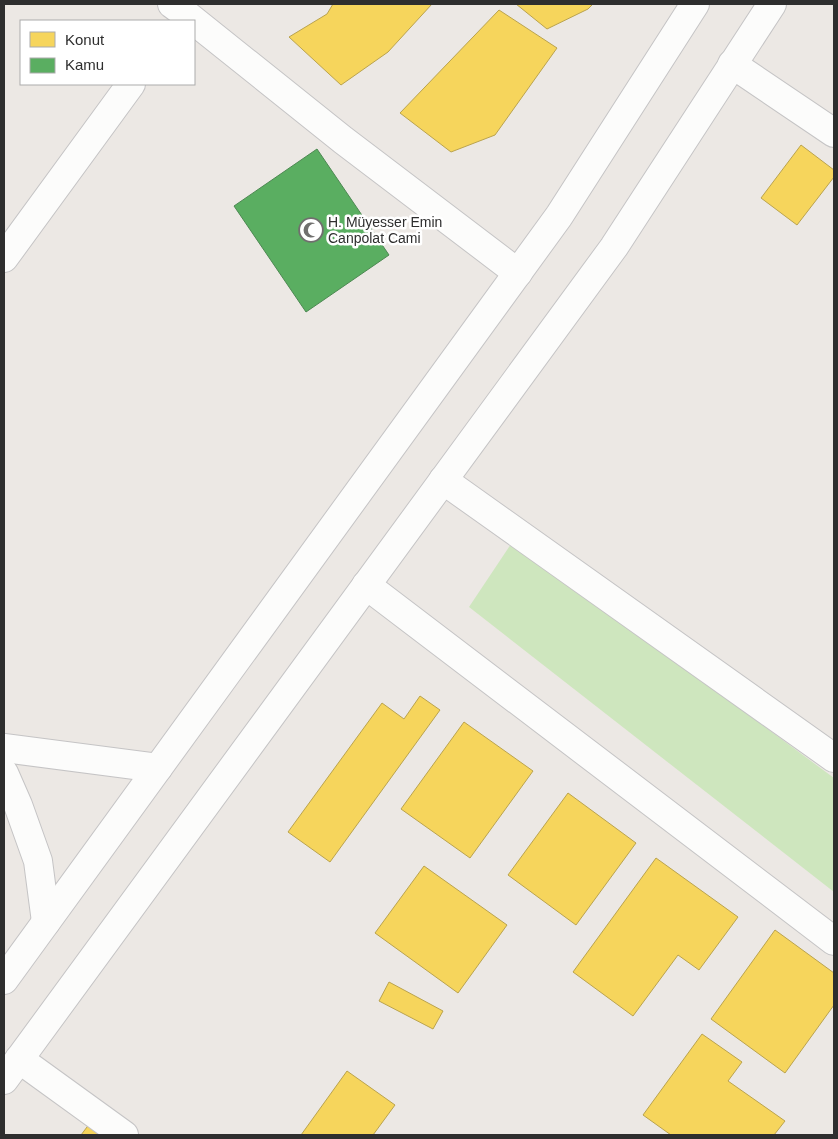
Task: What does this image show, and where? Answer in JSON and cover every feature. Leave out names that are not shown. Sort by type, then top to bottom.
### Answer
[{"type":"main road","points":[[4,980],[559,216],[695,4]]},
{"type":"main road","points":[[124,1135],[11,1069],[614,246],[772,4]]},
{"type":"main road","points":[[177,12],[187,20]]},
{"type":"main road","points":[[195,26],[518,273]]},
{"type":"main road","points":[[732,64],[834,133]]},
{"type":"main road","points":[[4,258],[130,85]]},
{"type":"main road","points":[[443,480],[834,758]]},
{"type":"main road","points":[[366,585],[834,942]]},
{"type":"main road","points":[[4,748],[158,768]]},
{"type":"main road","points":[[4,774],[18,805],[38,861],[46,922]]},
{"type":"green space","points":[[513,541],[834,778],[834,892],[469,607]]},
{"type":"building: Konut","points":[[333,4],[432,4],[388,52],[341,85],[289,37],[327,14]]},
{"type":"building: Konut","points":[[516,4],[593,4],[588,9],[547,29]]},
{"type":"building: Konut","points":[[499,10],[557,48],[495,135],[451,152],[400,113]]},
{"type":"building: Konut","points":[[801,145],[834,170],[834,177],[797,225],[761,198]]},
{"type":"building: Konut","points":[[420,696],[440,710],[330,862],[288,832],[382,703],[404,719]]},
{"type":"building: Konut","points":[[464,722],[533,771],[470,858],[401,809]]},
{"type":"building: Konut","points":[[568,793],[636,843],[576,925],[508,875]]},
{"type":"building: Konut","points":[[656,858],[738,917],[699,970],[678,955],[633,1016],[573,972]]},
{"type":"building: Konut","points":[[424,866],[507,925],[458,993],[375,933]]},
{"type":"building: Konut","points":[[775,930],[834,973],[834,1005],[785,1073],[711,1019]]},
{"type":"building: Konut","points":[[389,982],[443,1011],[433,1029],[379,1001]]},
{"type":"building: Konut","points":[[702,1034],[742,1062],[728,1081],[785,1121],[774,1135],[671,1135],[643,1115]]},
{"type":"building: Konut","points":[[347,1071],[395,1105],[373,1135],[301,1135]]},
{"type":"building: Konut","points":[[93,1119],[114,1135],[81,1135]]},
{"type":"building: Kamu","name":"H. Müyesser Emin Canpolat Cami","points":[[317,149],[389,255],[306,312],[234,206]]},
{"type":"place","name":"H. Müyesser Emin Canpolat Cami","points":[[311,230]]}]
